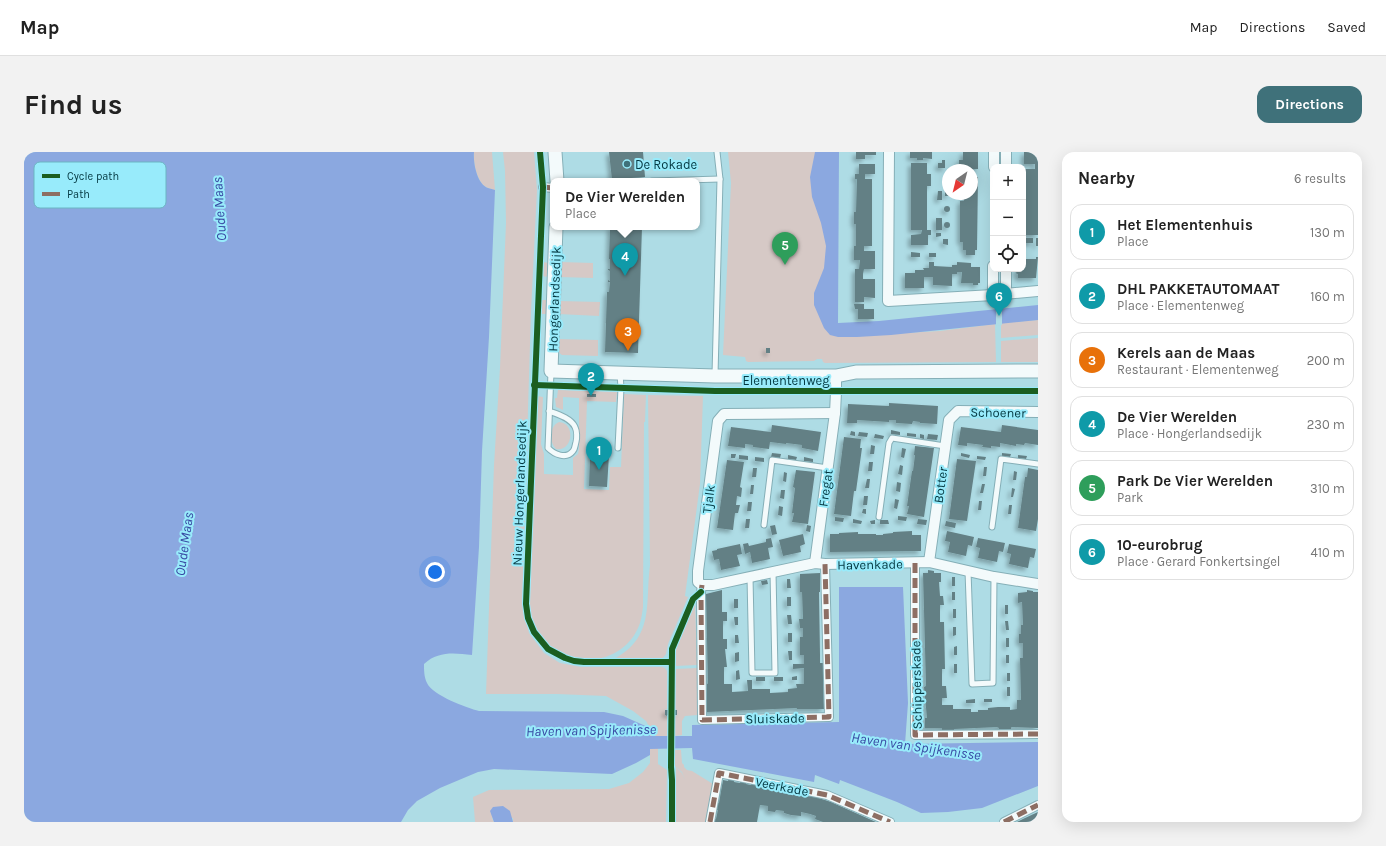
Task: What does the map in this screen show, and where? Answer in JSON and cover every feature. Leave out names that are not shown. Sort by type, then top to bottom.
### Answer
[{"type":"street","points":[[555,152],[557,178]]},
{"type":"street","points":[[889,152],[888,302],[1038,291]]},
{"type":"street","points":[[994,152],[994,164]]},
{"type":"street","points":[[1006,152],[1006,164]]},
{"type":"street","points":[[543,187],[550,188]]},
{"type":"street","name":"Hongerlandsedijk","points":[[551,370],[556,230]]},
{"type":"street","points":[[993,272],[993,295]]},
{"type":"street","points":[[1006,272],[1006,294]]},
{"type":"street","name":"Elementenweg","points":[[551,370],[715,376],[836,376],[856,372],[1038,371]]},
{"type":"street","name":"Elementenweg","points":[[836,376],[857,381],[1038,380]]},
{"type":"street","name":"Fregat","points":[[820,564],[828,468],[835,413],[836,376]]},
{"type":"street","name":"Schoener","points":[[958,411],[1038,412]]},
{"type":"street","name":"Botter","points":[[928,562],[949,420],[958,411]]},
{"type":"street","name":"Tjalk","points":[[702,585],[698,582],[699,563],[718,421],[724,414],[835,413]]},
{"type":"street","name":"Havenkade","points":[[702,585],[714,585],[773,572],[820,564],[928,562],[994,577],[1038,584]]},
{"type":"street","name":"Schipperskade","points":[[915,563],[915,735],[1038,734]]},
{"type":"street","name":"Sluiskade","points":[[702,585],[700,592],[702,720],[829,717],[820,564]]},
{"type":"street","name":"Veerkade","points":[[710,822],[719,773],[827,795],[890,822]]},
{"type":"street","points":[[1004,822],[1038,805]]},
{"type":"lane","points":[[715,376],[720,179],[717,152]]},
{"type":"lane","points":[[700,180],[720,179]]},
{"type":"lane","points":[[549,411],[568,419],[575,427],[577,438],[573,451],[568,454],[562,455],[554,453],[548,448],[549,411],[551,370]]},
{"type":"lane","points":[[618,448],[621,388],[620,373]]},
{"type":"lane","points":[[879,517],[889,442],[892,438],[946,446]]},
{"type":"lane","points":[[992,527],[1001,459],[1038,464]]},
{"type":"lane","points":[[764,525],[772,460],[828,468]]},
{"type":"lane","points":[[968,571],[972,684],[993,683],[994,577]]},
{"type":"lane","points":[[750,577],[752,673],[775,673],[773,572]]},
{"type":"shaded area","points":[[474,152],[492,152],[495,190],[484,186],[478,178],[474,162]]},
{"type":"shaded area","points":[[503,152],[534,152],[537,190],[531,312],[522,603],[529,633],[544,653],[560,663],[581,667],[665,668],[667,671],[667,709],[665,710],[665,715],[667,716],[667,736],[650,736],[650,728],[646,721],[633,711],[606,696],[486,694],[494,465],[506,223]]},
{"type":"shaded area","points":[[728,152],[837,152],[838,337],[940,331],[995,324],[996,362],[825,363],[822,359],[817,359],[814,361],[748,362],[746,361],[745,357],[723,355],[731,183]]},
{"type":"shaded area","points":[[542,262],[550,263],[549,277],[541,276]]},
{"type":"shaded area","points":[[560,262],[593,263],[593,278],[559,277]]},
{"type":"shaded area","points":[[540,300],[548,300],[548,314],[540,314]]},
{"type":"shaded area","points":[[559,301],[600,302],[599,316],[558,314]]},
{"type":"shaded area","points":[[1038,320],[1038,335],[1001,338],[1001,323]]},
{"type":"shaded area","points":[[1038,338],[1038,362],[1001,362],[1001,341]]},
{"type":"shaded area","points":[[557,339],[598,340],[598,356],[562,355],[558,350]]},
{"type":"shaded area","points":[[558,390],[617,392],[616,402],[587,401],[584,489],[609,490],[610,467],[621,467],[624,394],[646,395],[644,422],[643,607],[641,618],[638,628],[631,640],[621,649],[609,656],[596,659],[582,660],[569,657],[556,652],[545,643],[541,639],[534,625],[529,604],[537,396],[543,397],[541,444],[544,454],[544,474],[573,475],[573,458],[578,454],[579,449],[579,398],[563,397],[563,410],[556,407],[555,398],[557,398]]},
{"type":"shaded area","points":[[648,395],[703,396],[700,484],[685,596],[688,597],[668,644],[666,654],[661,660],[614,659],[627,650],[636,641],[646,618],[650,565]]},
{"type":"shaded area","points":[[559,422],[568,427],[570,437],[566,446],[562,449],[556,449],[552,442],[551,434],[553,427]]},
{"type":"shaded area","points":[[695,601],[697,665],[675,666],[675,648]]},
{"type":"shaded area","points":[[697,668],[698,715],[685,716],[682,721],[682,735],[675,736],[675,716],[677,715],[677,710],[675,709],[675,669]]},
{"type":"shaded area","points":[[650,748],[658,748],[658,764],[667,770],[666,822],[513,822],[513,818],[492,818],[494,822],[475,822],[473,797],[489,790],[609,789],[629,783],[643,772],[650,763]]},
{"type":"shaded area","points":[[675,750],[681,750],[682,763],[687,770],[692,771],[713,784],[706,822],[675,822],[676,767],[682,773],[685,780],[682,772],[675,766]]},
{"type":"water","points":[[24,152],[474,152],[474,162],[478,178],[484,186],[495,190],[489,337],[482,451],[479,547],[472,655],[446,654],[435,657],[424,664],[424,674],[427,683],[430,688],[442,696],[479,711],[604,712],[623,716],[650,728],[650,736],[692,736],[692,725],[839,722],[839,587],[903,587],[908,703],[905,744],[1038,742],[1038,786],[982,808],[948,812],[921,813],[840,780],[839,784],[815,775],[814,782],[693,759],[692,748],[650,749],[650,755],[612,774],[494,769],[478,772],[440,788],[417,801],[408,810],[401,822],[24,822]]},
{"type":"water","points":[[815,152],[839,152],[838,323],[879,321],[1038,305],[1038,320],[891,335],[838,337],[830,335],[824,328],[814,305],[814,293],[824,268],[826,246],[821,223],[812,197],[810,177]]},
{"type":"water","points":[[503,806],[510,811],[513,822],[494,822],[490,811],[493,807]]},
{"type":"pier","points":[[1002,306],[1002,325],[996,326],[996,307]]},
{"type":"pier","points":[[668,734],[675,734],[675,750],[668,750]]},
{"type":"building","name":"De Rokade","points":[[609,152],[643,152],[645,177],[612,178]]},
{"type":"building","points":[[856,152],[876,152],[876,155],[865,155],[865,159],[856,159]]},
{"type":"building","points":[[910,152],[932,152],[932,159],[923,158],[923,160],[917,160],[917,158],[910,158]]},
{"type":"building","points":[[963,152],[978,152],[978,164],[959,164],[959,160],[963,160]]},
{"type":"building","points":[[1024,152],[1038,152],[1038,235],[1026,235],[1026,169],[1035,169],[1035,164],[1024,164]]},
{"type":"building","points":[[942,160],[945,160],[945,164],[942,164],[942,168],[938,168],[938,163],[942,163]]},
{"type":"building","points":[[911,163],[927,163],[927,174],[931,174],[931,186],[927,186],[927,230],[931,230],[931,235],[928,235],[928,245],[911,245],[911,235],[921,234],[922,230],[911,230]]},
{"type":"building","points":[[859,164],[875,164],[875,174],[865,174],[865,179],[872,179],[872,246],[864,246],[864,251],[875,251],[875,269],[864,269],[863,279],[875,279],[875,298],[864,297],[864,302],[855,302],[855,269],[859,269],[860,260],[854,260],[854,246],[856,246],[856,224],[854,224],[854,212],[856,212],[857,179],[855,179],[855,174],[859,174]]},
{"type":"building","points":[[938,191],[942,191],[942,200],[937,200]]},
{"type":"building","points":[[978,200],[977,250],[975,250],[975,255],[966,255],[966,250],[963,250],[963,242],[960,242],[960,201]]},
{"type":"building","points":[[947,206],[950,209],[947,212],[944,209]]},
{"type":"building","points":[[936,218],[942,218],[942,230],[936,230]]},
{"type":"building","points":[[947,222],[950,225],[947,228],[944,225]]},
{"type":"building","points":[[610,230],[642,230],[638,353],[605,352],[607,292],[609,292],[610,282],[608,282],[608,280],[610,281],[610,271],[608,270],[610,269]]},
{"type":"building","points":[[936,233],[941,233],[941,236],[936,237]]},
{"type":"building","points":[[1026,238],[1033,238],[1033,243],[1026,243]]},
{"type":"building","points":[[1036,238],[1038,238],[1038,246],[1036,246]]},
{"type":"building","points":[[943,239],[948,239],[948,245],[943,244]]},
{"type":"building","points":[[911,252],[920,253],[920,257],[911,257]]},
{"type":"building","points":[[929,253],[936,253],[936,257],[929,257]]},
{"type":"building","points":[[1036,257],[1038,257],[1036,278],[1018,278],[1018,274],[1015,273],[1026,272],[1026,259],[1036,259]]},
{"type":"building","points":[[929,262],[934,262],[934,266],[952,267],[952,265],[957,265],[957,262],[971,263],[971,267],[980,267],[980,283],[978,283],[978,285],[973,285],[973,283],[961,283],[962,272],[957,272],[957,274],[952,274],[952,286],[933,285],[933,277],[924,277],[924,288],[905,288],[905,273],[915,273],[915,270],[924,270],[923,268],[929,268]]},
{"type":"building","points":[[854,304],[864,304],[864,309],[874,309],[874,319],[858,319],[858,309],[855,309]]},
{"type":"building","points":[[766,348],[770,348],[770,353],[766,353]]},
{"type":"building","points":[[587,394],[596,394],[596,397],[587,397]]},
{"type":"building","points":[[889,403],[938,406],[937,424],[913,421],[912,424],[896,423],[896,420],[889,420],[889,422],[857,420],[857,423],[847,423],[848,404],[889,406]]},
{"type":"building","points":[[772,425],[821,432],[818,451],[802,448],[802,445],[770,442],[769,449],[753,447],[753,445],[745,444],[745,448],[728,446],[731,427],[771,432]]},
{"type":"building","points":[[1002,425],[1038,430],[1038,445],[1025,443],[1024,445],[1016,444],[1016,446],[1000,443],[1000,447],[991,446],[991,448],[982,447],[983,445],[967,443],[967,446],[958,445],[961,427],[1001,432]]},
{"type":"building","points":[[891,430],[900,432],[900,435],[891,434]]},
{"type":"building","points":[[851,431],[855,432],[855,436],[850,435]]},
{"type":"building","points":[[859,432],[868,433],[867,437],[858,436]]},
{"type":"building","points":[[907,433],[916,434],[916,437],[907,436]]},
{"type":"building","points":[[875,434],[884,436],[883,439],[874,438]]},
{"type":"building","points":[[920,434],[924,435],[924,439],[920,438]]},
{"type":"building","points":[[928,434],[938,435],[937,440],[927,439]]},
{"type":"building","points":[[844,437],[861,439],[860,448],[862,448],[851,516],[834,514]]},
{"type":"building","points":[[871,445],[875,446],[874,454],[870,454]]},
{"type":"building","points":[[915,446],[934,448],[924,517],[907,514]]},
{"type":"building","points":[[902,448],[906,449],[904,458],[901,457]]},
{"type":"building","points":[[772,453],[781,454],[780,458],[771,457]]},
{"type":"building","points":[[961,453],[970,455],[969,458],[961,456]]},
{"type":"building","points":[[1002,453],[1011,454],[1010,457],[1002,456]]},
{"type":"building","points":[[590,454],[609,455],[607,487],[589,486]]},
{"type":"building","points":[[731,454],[736,454],[735,458],[731,458]]},
{"type":"building","points":[[739,455],[748,456],[748,460],[739,459]]},
{"type":"building","points":[[788,455],[797,457],[796,460],[788,459]]},
{"type":"building","points":[[1018,455],[1027,456],[1026,459],[1018,458]]},
{"type":"building","points":[[977,456],[986,457],[985,460],[977,459]]},
{"type":"building","points":[[755,457],[764,458],[764,462],[755,461]]},
{"type":"building","points":[[804,457],[813,459],[813,462],[804,461]]},
{"type":"building","points":[[957,459],[976,461],[967,521],[949,519]]},
{"type":"building","points":[[727,460],[744,462],[740,487],[742,488],[741,497],[737,496],[736,505],[740,505],[738,513],[735,513],[733,530],[717,528]]},
{"type":"building","points":[[869,462],[873,462],[872,471],[868,471]]},
{"type":"building","points":[[900,465],[903,466],[902,475],[898,474]]},
{"type":"building","points":[[984,467],[987,467],[986,476],[983,476]]},
{"type":"building","points":[[753,468],[757,468],[756,477],[752,477]]},
{"type":"building","points":[[1028,468],[1038,470],[1038,519],[1036,531],[1018,528],[1025,477],[1027,477]]},
{"type":"building","points":[[796,470],[815,472],[808,524],[792,522],[794,513],[792,513],[795,488],[793,487]]},
{"type":"building","points":[[1014,471],[1017,472],[1016,480],[1013,480]]},
{"type":"building","points":[[784,472],[787,473],[786,482],[783,481]]},
{"type":"building","points":[[867,479],[870,479],[869,488],[865,488]]},
{"type":"building","points":[[897,482],[901,483],[900,492],[896,491]]},
{"type":"building","points":[[982,484],[985,484],[983,493],[980,493]]},
{"type":"building","points":[[751,485],[754,485],[753,494],[750,494]]},
{"type":"building","points":[[1012,488],[1015,489],[1013,497],[1011,497]]},
{"type":"building","points":[[781,490],[785,490],[784,499],[780,498]]},
{"type":"building","points":[[864,496],[868,496],[867,505],[863,505]]},
{"type":"building","points":[[895,499],[899,500],[897,509],[894,508]]},
{"type":"building","points":[[979,501],[982,501],[981,510],[978,510]]},
{"type":"building","points":[[748,502],[752,502],[751,511],[747,511]]},
{"type":"building","points":[[1009,505],[1012,505],[1011,514],[1008,514]]},
{"type":"building","points":[[779,506],[783,507],[782,516],[778,515]]},
{"type":"building","points":[[863,509],[866,509],[866,514],[862,513]]},
{"type":"building","points":[[898,516],[907,517],[906,521],[898,520]]},
{"type":"building","points":[[835,517],[844,518],[843,522],[835,521]]},
{"type":"building","points":[[746,519],[750,519],[749,528],[745,528]]},
{"type":"building","points":[[853,519],[862,521],[861,524],[853,523]]},
{"type":"building","points":[[918,519],[927,520],[926,525],[917,524]]},
{"type":"building","points":[[875,520],[875,524],[871,524],[870,521]]},
{"type":"building","points":[[880,520],[888,520],[889,524],[880,524]]},
{"type":"building","points":[[946,521],[956,523],[955,528],[945,526]]},
{"type":"building","points":[[775,525],[777,534],[772,535],[770,526]]},
{"type":"building","points":[[807,525],[811,526],[810,532],[806,531]]},
{"type":"building","points":[[912,531],[912,535],[921,535],[921,551],[830,552],[830,534],[858,532],[858,534],[883,535],[893,532]]},
{"type":"building","points":[[947,531],[974,537],[972,546],[968,545],[966,556],[948,552],[950,542],[945,541]]},
{"type":"building","points":[[803,534],[805,544],[800,546],[801,552],[783,556],[779,540]]},
{"type":"building","points":[[771,538],[773,547],[768,548],[770,559],[752,563],[750,552],[745,554],[743,544],[748,543],[749,546],[766,542],[766,539]]},
{"type":"building","points":[[978,538],[1005,543],[1003,552],[999,551],[997,562],[978,558],[980,548],[976,547]]},
{"type":"building","points":[[740,544],[742,554],[737,555],[740,566],[721,570],[719,559],[714,560],[712,551]]},
{"type":"building","points":[[1009,544],[1036,549],[1034,558],[1030,557],[1028,568],[1009,564],[1011,554],[1007,553]]},
{"type":"building","points":[[928,570],[934,571],[934,573],[941,573],[941,582],[939,582],[940,596],[943,596],[944,605],[940,605],[940,622],[944,622],[945,669],[942,669],[942,686],[946,686],[947,698],[942,698],[942,705],[953,705],[953,709],[971,709],[971,712],[978,712],[978,710],[988,710],[988,708],[998,707],[1010,707],[1010,710],[1017,709],[1017,700],[1021,700],[1020,658],[1023,658],[1023,643],[1019,643],[1021,625],[1023,625],[1022,602],[1018,603],[1018,593],[1027,592],[1027,590],[1038,592],[1038,728],[1011,727],[1011,729],[999,729],[998,727],[942,730],[942,728],[925,728],[925,718],[927,718],[924,687],[926,686],[923,573],[928,573]]},
{"type":"building","points":[[820,573],[820,663],[823,663],[824,709],[797,708],[707,712],[708,684],[706,594],[722,590],[722,612],[727,612],[727,621],[723,621],[723,639],[727,639],[727,649],[725,649],[727,667],[724,667],[724,684],[732,684],[732,692],[748,691],[747,680],[752,680],[752,689],[770,689],[770,693],[788,692],[788,689],[797,688],[796,684],[804,684],[804,668],[793,669],[793,664],[804,664],[804,655],[800,655],[800,637],[803,637],[803,628],[800,628],[799,619],[803,619],[800,574]]},
{"type":"building","points":[[952,577],[955,577],[955,586],[952,586]]},
{"type":"building","points":[[787,579],[790,579],[791,588],[787,588]]},
{"type":"building","points":[[767,580],[768,584],[762,585],[761,581]]},
{"type":"building","points":[[952,592],[955,592],[955,600],[952,600]]},
{"type":"building","points":[[787,597],[791,597],[791,606],[787,606]]},
{"type":"building","points":[[734,599],[738,599],[738,608],[734,608]]},
{"type":"building","points":[[1005,605],[1008,605],[1008,614],[1005,614]]},
{"type":"building","points":[[953,609],[956,609],[956,618],[953,618]]},
{"type":"building","points":[[787,615],[791,615],[792,624],[788,624]]},
{"type":"building","points":[[734,617],[738,617],[738,625],[735,625]]},
{"type":"building","points":[[1005,621],[1008,621],[1009,630],[1006,630]]},
{"type":"building","points":[[953,627],[956,627],[956,635],[953,636]]},
{"type":"building","points":[[788,633],[792,633],[792,642],[788,642]]},
{"type":"building","points":[[735,635],[738,635],[739,643],[735,643]]},
{"type":"building","points":[[1006,638],[1009,638],[1009,647],[1006,647]]},
{"type":"building","points":[[957,646],[957,655],[954,655],[954,647]]},
{"type":"building","points":[[788,651],[792,651],[792,660],[789,660]]},
{"type":"building","points":[[739,652],[739,661],[735,662],[735,653]]},
{"type":"building","points":[[1006,655],[1009,655],[1009,663],[1006,663]]},
{"type":"building","points":[[954,664],[957,664],[957,673],[954,673]]},
{"type":"building","points":[[739,670],[740,679],[736,680],[736,671]]},
{"type":"building","points":[[1007,673],[1010,673],[1010,681],[1007,681]]},
{"type":"building","points":[[797,676],[797,680],[792,680],[792,677]]},
{"type":"building","points":[[756,677],[765,677],[765,681],[756,681]]},
{"type":"building","points":[[774,677],[783,677],[783,681],[774,681]]},
{"type":"building","points":[[1007,687],[1010,687],[1010,696],[1007,696]]},
{"type":"building","points":[[975,699],[975,703],[966,703],[966,700]]},
{"type":"building","points":[[984,699],[992,699],[992,702],[984,702]]},
{"type":"building","points":[[665,710],[677,710],[677,715],[667,716],[665,715]]},
{"type":"building","points":[[729,778],[735,779],[734,782],[740,783],[741,780],[747,781],[746,784],[751,785],[752,782],[758,783],[757,786],[813,796],[831,802],[876,822],[823,822],[815,819],[816,816],[810,814],[801,812],[801,816],[784,813],[784,811],[768,811],[768,806],[760,805],[757,822],[713,822],[713,819],[716,819],[718,810],[715,810],[716,802],[719,803],[723,780],[728,781]]},
{"type":"building","points":[[1038,812],[1038,822],[1017,822],[1023,819]]},
{"type":"marked path","points":[[543,187],[550,188]]},
{"type":"marked path","points":[[915,563],[915,735],[1038,734]]},
{"type":"marked path","points":[[702,585],[702,720],[829,717],[825,564]]},
{"type":"marked path","points":[[710,822],[719,773],[827,795],[890,822]]},
{"type":"marked path","points":[[1004,822],[1038,805]]},
{"type":"cycle path","name":"Nieuw Hongerlandsedijk","points":[[540,152],[543,187],[526,604],[528,618],[534,632],[548,649],[574,661],[671,662]]},
{"type":"cycle path","points":[[534,385],[715,391],[1038,391]]},
{"type":"cycle path","points":[[672,822],[672,649],[693,599],[701,592]]},
{"type":"place","name":"De Rokade","points":[[627,164]]},
{"type":"place","name":"Park De Vier Werelden","points":[[785,265]]},
{"type":"place","name":"De Vier Werelden","points":[[625,276]]},
{"type":"place","name":"10-eurobrug","points":[[999,316]]},
{"type":"place","name":"Kerels aan de Maas","points":[[628,351]]},
{"type":"place","name":"DHL PAKKETAUTOMAAT","points":[[591,396]]},
{"type":"place","name":"Het Elementenhuis","points":[[599,470]]},
{"type":"water label","name":"Oude Maas","points":[[219,209]]},
{"type":"water label","name":"Oude Maas","points":[[184,544]]},
{"type":"water label","name":"Haven van Spijkenisse","points":[[591,730]]},
{"type":"water label","name":"Haven van Spijkenisse","points":[[916,746]]}]
